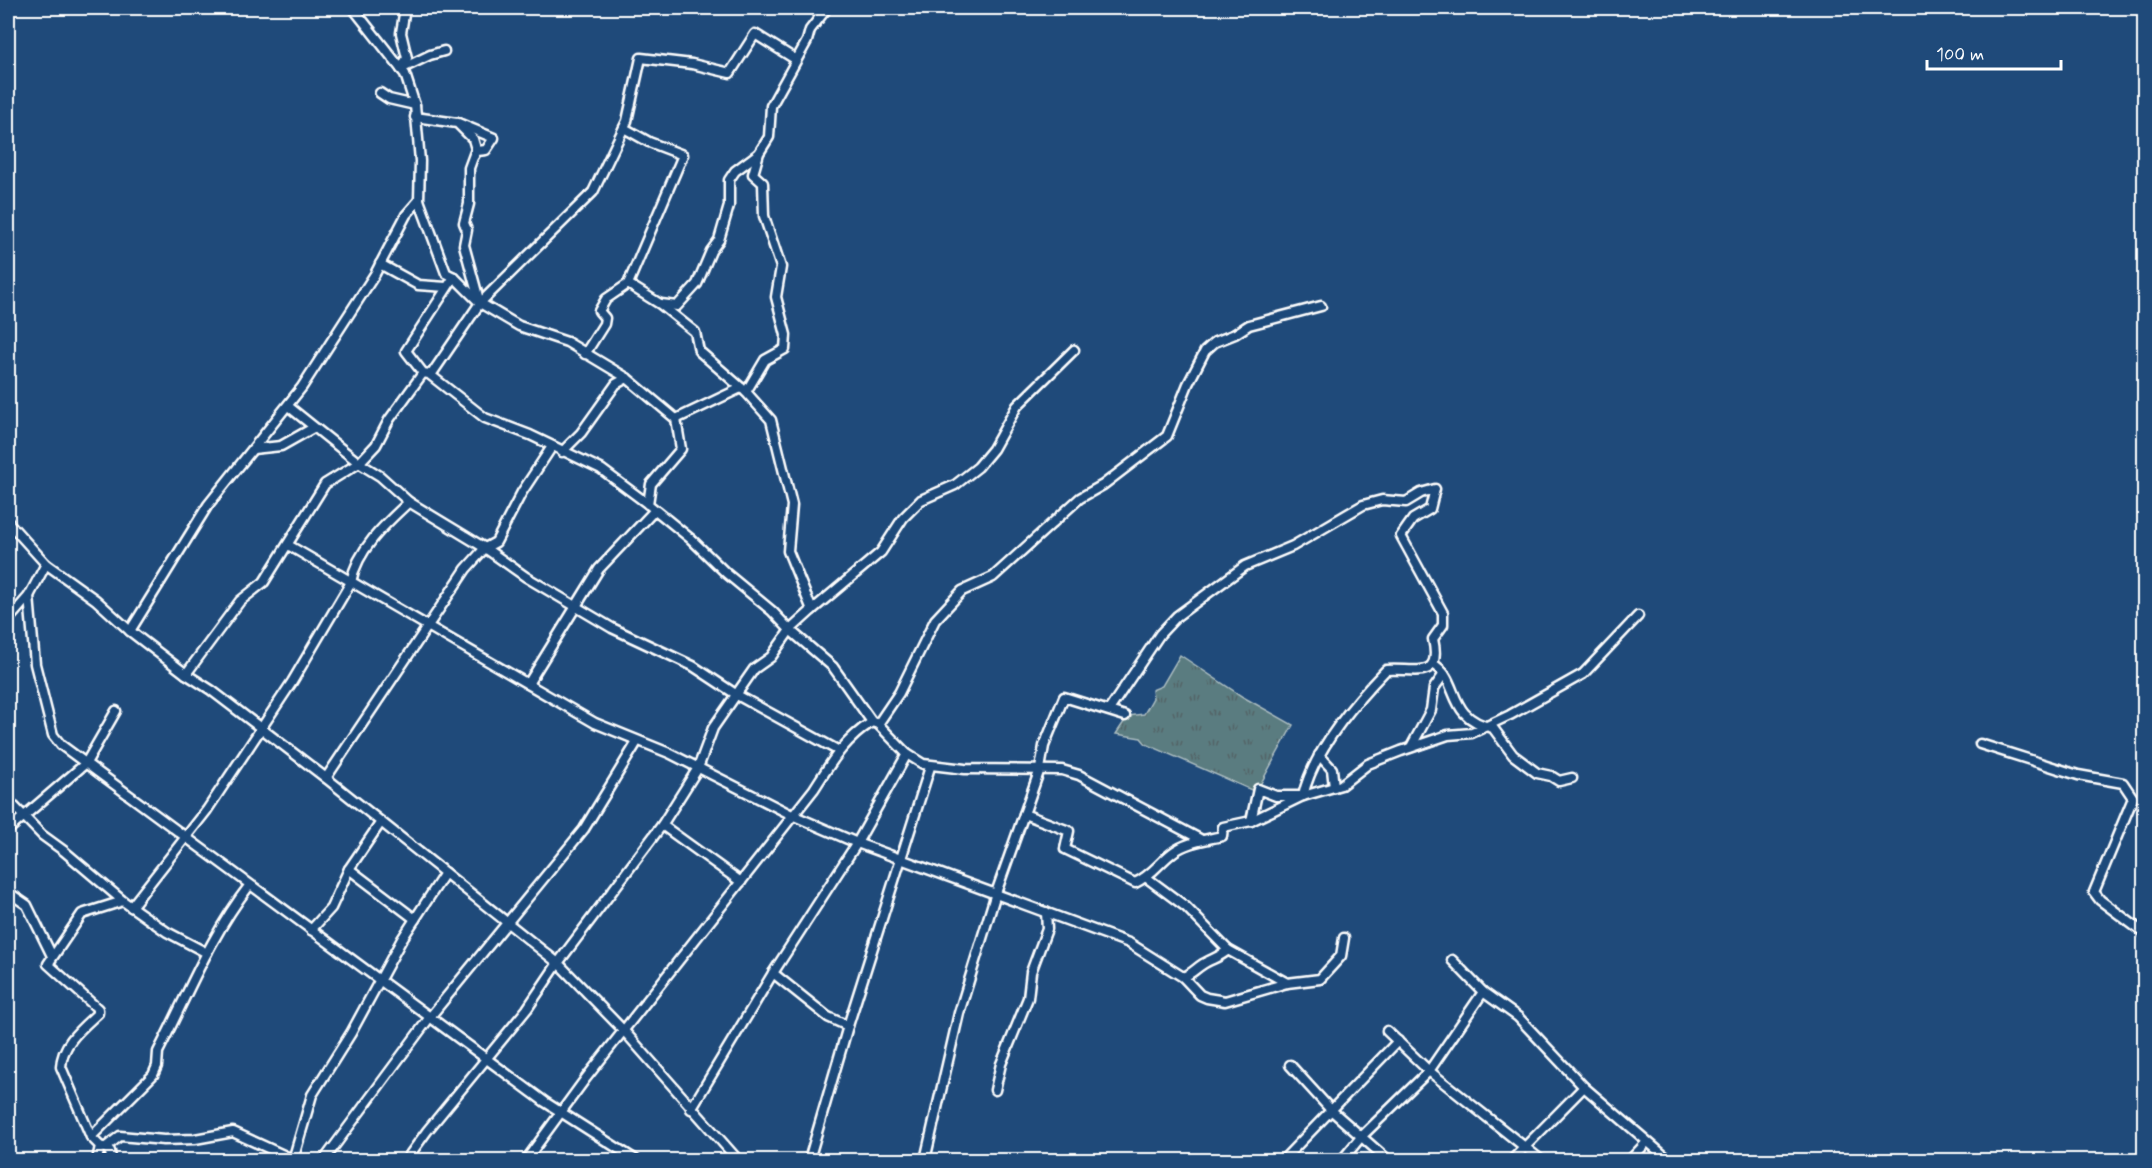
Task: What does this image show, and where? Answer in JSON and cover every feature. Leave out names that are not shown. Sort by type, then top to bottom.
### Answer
[{"type":"street","points":[[353,8],[400,69],[415,105],[420,160],[419,200],[446,273],[454,277],[480,303],[519,326],[567,342],[627,378],[676,419],[681,449],[651,484],[651,507],[608,557],[574,606],[528,684]]},
{"type":"street","points":[[400,69],[407,58],[401,33],[405,8]]},
{"type":"street","points":[[676,419],[744,390],[765,360],[785,349],[776,297],[781,267],[764,216],[763,183],[753,174],[759,153],[769,137],[771,106],[807,41],[810,30],[827,8]]},
{"type":"street","points":[[186,674],[240,602],[264,582],[325,484],[359,463],[376,445],[389,420],[480,303],[593,192],[624,128],[641,58],[692,64],[730,73],[755,34],[795,59]]},
{"type":"street","points":[[400,69],[444,51]]},
{"type":"street","points":[[380,93],[389,99],[415,105]]},
{"type":"street","points":[[415,117],[457,123],[494,138],[486,150],[477,151],[473,157]]},
{"type":"street","points":[[457,123],[472,140],[476,149],[469,168],[469,204],[464,223],[467,230],[464,245],[480,303]]},
{"type":"street","points":[[585,354],[604,324],[605,318],[599,311],[606,299],[628,284],[683,155],[649,142],[624,128]]},
{"type":"street","points":[[660,304],[677,306],[697,285],[711,251],[719,240],[729,206],[729,180],[735,171],[759,153]]},
{"type":"street","points":[[130,632],[208,505],[288,406],[380,264],[406,215],[419,200]]},
{"type":"street","points":[[380,264],[418,285],[446,287]]},
{"type":"street","points":[[454,277],[406,351],[427,374],[485,418],[530,435],[551,448],[601,470],[651,507],[691,539],[726,573],[772,611],[789,630],[833,667],[875,723],[907,754],[930,767],[1062,770],[1079,775],[1200,838]]},
{"type":"street","points":[[628,284],[660,304],[695,332],[699,351],[744,390],[771,420],[792,505],[788,551],[812,610]]},
{"type":"street","points":[[526,1161],[814,789],[839,751],[852,735],[875,723],[899,693],[913,660],[935,620],[962,591],[993,577],[1072,504],[1103,485],[1167,435],[1188,384],[1205,351],[1215,342],[1249,325],[1321,306]]},
{"type":"street","points":[[406,1161],[527,1009],[558,963],[662,825],[698,768],[713,728],[754,669],[771,657],[789,630],[881,552],[903,518],[921,501],[955,485],[978,467],[993,449],[1017,406],[1074,350]]},
{"type":"street","points":[[562,452],[581,433],[616,384],[627,378]]},
{"type":"street","points":[[288,406],[313,428],[380,476],[409,502],[485,548],[526,577],[612,628],[693,666],[737,695],[839,751]]},
{"type":"street","points":[[253,449],[281,446],[313,428]]},
{"type":"street","points":[[326,778],[466,569],[485,548],[496,542],[522,492],[551,448]]},
{"type":"street","points":[[1109,710],[1160,634],[1177,616],[1245,566],[1293,546],[1363,504],[1382,500],[1406,502],[1421,493],[1435,489],[1430,509],[1413,519],[1401,536],[1443,613],[1443,625],[1433,639],[1437,657],[1433,664],[1416,672],[1386,670],[1339,724],[1318,755],[1303,796]]},
{"type":"street","points":[[131,907],[186,837],[292,682],[351,582],[354,565],[374,538],[409,502]]},
{"type":"street","points":[[8,522],[46,564],[96,600],[130,632],[326,778],[445,873],[470,890],[558,963],[625,1032],[738,1161]]},
{"type":"street","points":[[288,545],[595,723],[637,742],[669,753],[792,815],[857,843],[1129,944],[1183,977],[1200,995],[1221,1001],[1287,983],[1320,979],[1341,956],[1344,938]]},
{"type":"street","points":[[8,620],[29,596],[46,564]]},
{"type":"street","points":[[29,596],[35,664],[53,735],[61,746],[562,1114],[636,1161]]},
{"type":"street","points":[[1024,814],[1069,831],[1065,849],[1108,872],[1135,883],[1147,878],[1173,852],[1200,838],[1222,836],[1223,827],[1251,821],[1303,796],[1341,785],[1368,764],[1411,747],[1448,735],[1472,733],[1482,726],[1506,717],[1575,679],[1638,616]]},
{"type":"street","points":[[1433,664],[1444,674],[1462,712],[1482,726],[1493,728],[1513,754],[1537,773],[1551,776],[1559,781],[1572,778]]},
{"type":"street","points":[[1411,747],[1431,710],[1434,688],[1444,674]]},
{"type":"street","points":[[925,1161],[949,1050],[996,893],[1040,769],[1044,747],[1064,697],[1125,716]]},
{"type":"street","points":[[8,830],[86,763],[116,711]]},
{"type":"street","points":[[324,1161],[430,1017],[584,829],[637,742]]},
{"type":"street","points":[[1980,744],[2078,775],[2123,783],[2133,798],[2094,892],[2100,900],[2145,933]]},
{"type":"street","points":[[691,1109],[773,973],[857,843],[907,754]]},
{"type":"street","points":[[1318,755],[1332,769],[1334,787]]},
{"type":"street","points":[[809,1161],[848,1026],[903,860],[930,767]]},
{"type":"street","points":[[1251,821],[1258,789],[1276,796],[1303,796]]},
{"type":"street","points":[[8,800],[24,818],[123,901],[167,932],[207,952]]},
{"type":"street","points":[[311,930],[331,908],[349,869],[381,822]]},
{"type":"street","points":[[662,825],[741,882]]},
{"type":"street","points":[[349,869],[414,919]]},
{"type":"street","points":[[97,1161],[103,1147],[120,1136],[164,1140],[195,1139],[233,1132],[293,1160],[312,1095],[376,989],[378,979],[445,873]]},
{"type":"street","points":[[1147,878],[1186,907],[1228,950],[1287,983]]},
{"type":"street","points":[[91,1137],[153,1075],[158,1066],[158,1052],[207,952],[231,909],[249,886]]},
{"type":"street","points":[[8,892],[27,905],[52,956]]},
{"type":"street","points":[[111,1161],[110,1151],[91,1137],[61,1067],[61,1060],[68,1043],[98,1013],[98,1010],[48,964],[82,914],[123,901]]},
{"type":"street","points":[[995,1090],[1001,1064],[1028,998],[1031,972],[1047,929],[1046,912]]},
{"type":"street","points":[[1183,977],[1214,961],[1228,950]]},
{"type":"street","points":[[1452,960],[1482,992],[1518,1017],[1584,1087],[1669,1161]]},
{"type":"street","points":[[773,973],[828,1017],[848,1026]]},
{"type":"street","points":[[1342,1161],[1361,1137],[1429,1071],[1482,992]]},
{"type":"street","points":[[1387,1031],[1429,1071],[1540,1161]]},
{"type":"street","points":[[1282,1161],[1398,1041]]},
{"type":"street","points":[[1290,1065],[1331,1110],[1388,1161]]},
{"type":"street","points":[[1512,1161],[1584,1087]]},
{"type":"street","points":[[1630,1161],[1646,1143]]},
{"type":"green space","points":[[1180,655],[1243,697],[1293,725],[1256,792],[1146,744],[1141,738],[1116,734],[1128,716],[1144,714],[1153,698],[1152,690],[1162,686]]}]
